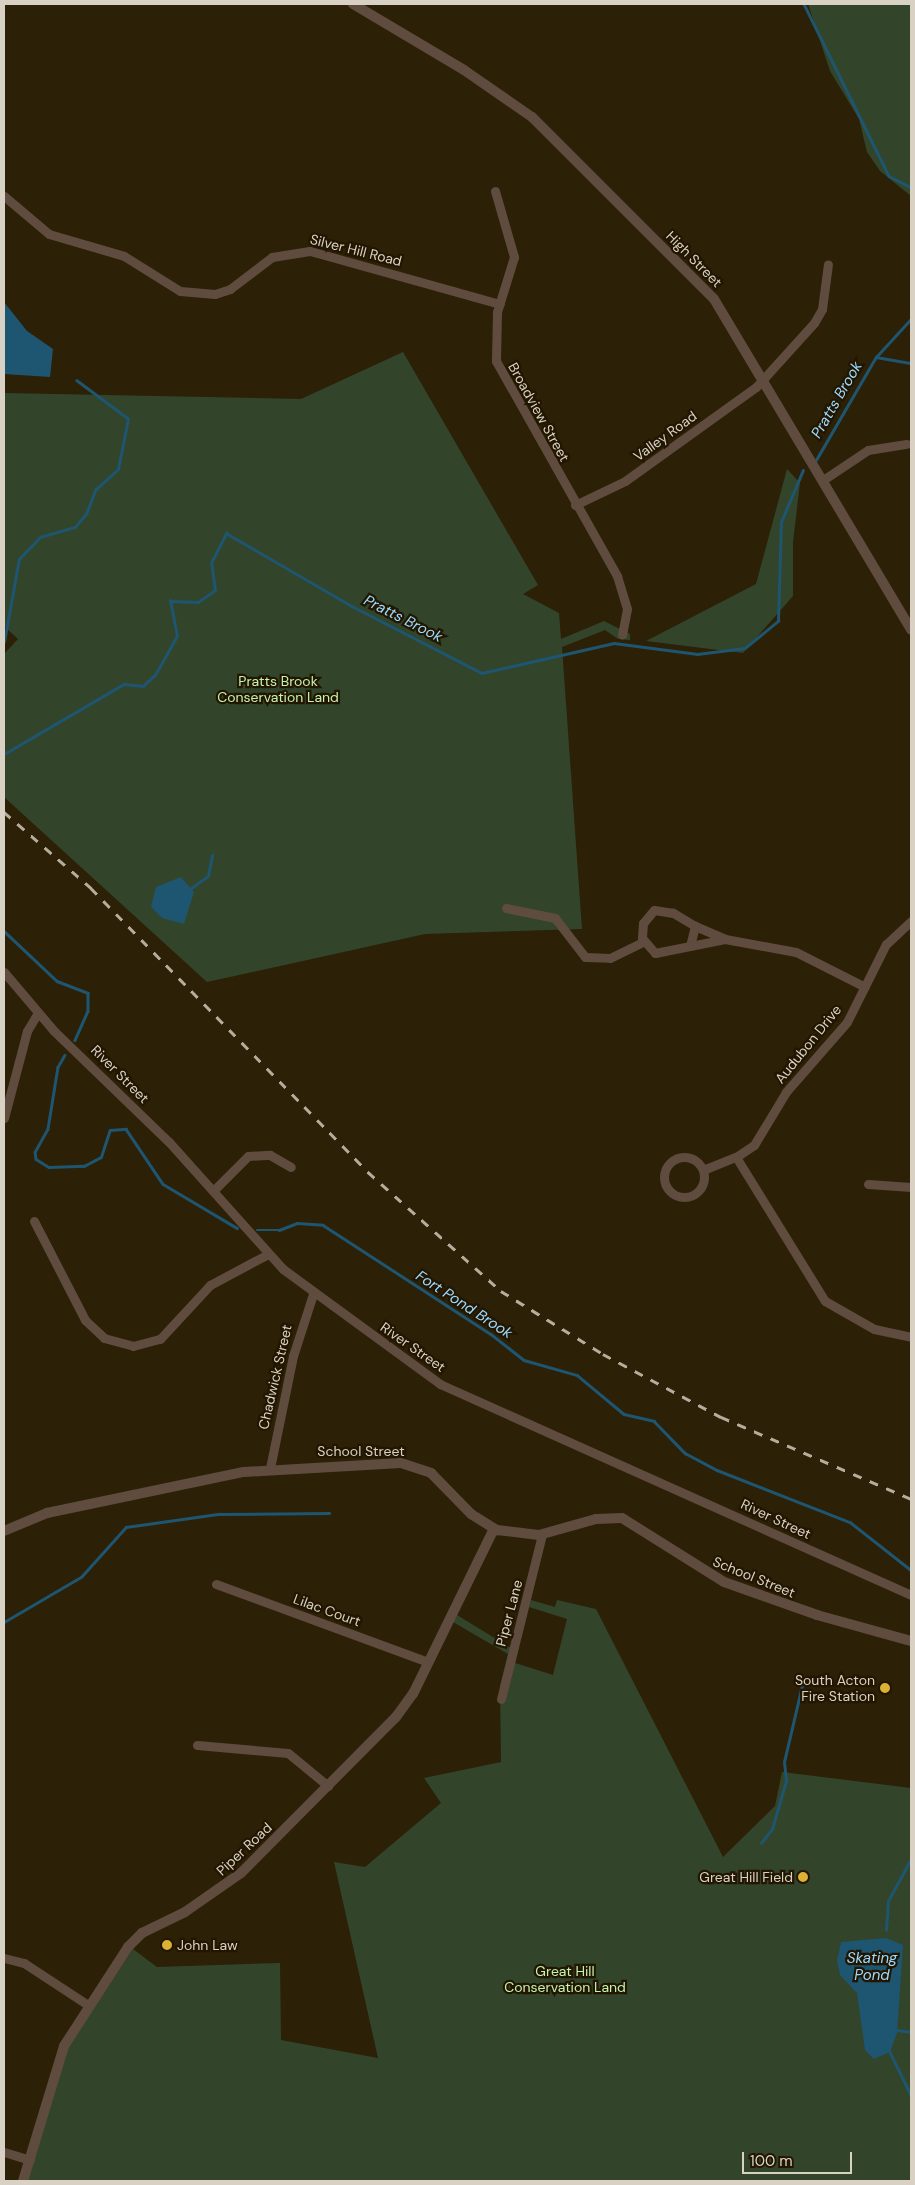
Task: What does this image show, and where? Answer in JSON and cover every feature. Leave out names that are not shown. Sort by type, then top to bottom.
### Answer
[{"type":"street","name":"High Street","points":[[353,4],[464,70],[552,135],[714,299],[764,378],[911,630]]},
{"type":"street","name":"Broadview Street","points":[[495,191],[514,257],[500,304],[493,341],[496,361],[623,592],[627,609],[622,635]]},
{"type":"street","name":"Silver Hill Road","points":[[4,196],[48,234],[124,256],[180,291],[215,294],[246,279],[272,257],[310,251],[500,304]]},
{"type":"street","name":"Valley Road","points":[[575,505],[626,481],[764,378],[822,309],[828,264]]},
{"type":"street","points":[[823,480],[868,450],[907,444]]},
{"type":"street","points":[[506,908],[555,918],[585,957],[610,958],[643,942]]},
{"type":"street","points":[[643,942],[643,923],[654,910],[665,909],[694,926],[725,940],[796,952],[865,987]]},
{"type":"street","name":"Audubon Drive","points":[[703,1170],[736,1157],[754,1145],[786,1092],[843,1028],[890,938],[911,921]]},
{"type":"street","points":[[690,946],[696,935],[694,926]]},
{"type":"street","points":[[643,942],[662,954],[690,946],[725,940]]},
{"type":"street","name":"River Street","points":[[4,972],[38,1013],[111,1081],[214,1191],[268,1254],[314,1294],[450,1390],[659,1478],[911,1595]]},
{"type":"street","points":[[4,1118],[27,1031],[38,1013]]},
{"type":"street","points":[[214,1191],[248,1156],[270,1156],[291,1167]]},
{"type":"street","points":[[736,1157],[825,1301],[874,1329],[911,1337]]},
{"type":"street","points":[[677,1158],[694,1160],[703,1170],[703,1182],[693,1195],[676,1196],[665,1184],[665,1168],[677,1158]]},
{"type":"street","points":[[868,1184],[911,1187]]},
{"type":"street","points":[[34,1222],[85,1320],[104,1338],[133,1346],[160,1340],[210,1285],[268,1254]]},
{"type":"street","name":"Chadwick Street","points":[[270,1468],[293,1356],[314,1294]]},
{"type":"street","name":"School Street","points":[[4,1531],[56,1511],[270,1468],[414,1465],[433,1475],[471,1514],[494,1529],[542,1535],[596,1518],[624,1519],[724,1582],[817,1615],[911,1641]]},
{"type":"street","name":"Piper Road","points":[[23,2181],[62,2052],[88,2005],[136,1937],[228,1884],[399,1714],[428,1662],[494,1529]]},
{"type":"street","name":"Piper Lane","points":[[501,1699],[542,1535]]},
{"type":"street","name":"Lilac Court","points":[[216,1584],[428,1662]]},
{"type":"street","points":[[197,1745],[288,1753],[328,1786]]},
{"type":"street","points":[[4,1958],[24,1964],[88,2005]]},
{"type":"street","points":[[4,2152],[30,2160]]},
{"type":"green space","points":[[808,4],[911,4],[911,196],[880,171],[867,152],[859,119],[830,71]]},
{"type":"green space","name":"Pratts Brook Conservation Land","points":[[403,352],[538,585],[523,594],[559,613],[561,639],[604,621],[630,634],[630,640],[618,639],[605,630],[562,647],[582,929],[425,934],[207,982],[4,797],[4,654],[18,639],[4,626],[4,393],[301,399]]},
{"type":"green space","points":[[787,469],[800,483],[793,542],[793,596],[743,653],[646,641],[756,584]]},
{"type":"green space","name":"Great Hill Conservation Land","points":[[531,1600],[555,1607],[557,1600],[596,1609],[723,1857],[775,1806],[782,1772],[911,1788],[911,2181],[27,2181],[66,2051],[133,1949],[157,1967],[280,1963],[281,2040],[378,2058],[334,1862],[365,1867],[441,1803],[424,1778],[501,1762],[500,1686],[508,1654],[453,1622],[457,1615],[514,1650],[512,1662],[553,1675],[567,1619],[529,1607]]},
{"type":"water","points":[[4,302],[27,331],[53,349],[50,377],[4,374]]},
{"type":"water","points":[[181,877],[194,892],[184,924],[162,918],[151,907],[156,887]]},
{"type":"water","name":"Skating Pond","points":[[886,1938],[903,1945],[897,2033],[890,2052],[874,2059],[865,2050],[857,1993],[840,1975],[837,1961],[841,1942]]},
{"type":"waterway","points":[[804,4],[889,176],[911,187]]},
{"type":"waterway","points":[[876,357],[911,319]]},
{"type":"waterway","name":"Pratts Brook","points":[[816,460],[876,357],[911,363]]},
{"type":"waterway","points":[[4,642],[19,559],[40,537],[75,527],[86,514],[95,490],[118,469],[128,419],[77,381]]},
{"type":"waterway","name":"Pratts Brook","points":[[4,754],[124,684],[143,686],[155,675],[177,636],[170,601],[198,602],[215,590],[211,563],[226,533],[352,606],[482,673],[614,643],[697,654],[745,648],[778,621],[781,522],[803,470]]},
{"type":"waterway","points":[[190,889],[208,876],[212,855]]},
{"type":"waterway","name":"Fort Pond Brook","points":[[4,931],[57,981],[88,993],[88,1011],[75,1040]]},
{"type":"waterway","name":"Fort Pond Brook","points":[[65,1055],[58,1067],[48,1129],[35,1152],[36,1159],[49,1167],[84,1166],[101,1157],[110,1130],[126,1129],[163,1184],[237,1228]]},
{"type":"waterway","name":"Fort Pond Brook","points":[[257,1230],[279,1230],[297,1223],[323,1225],[491,1334],[524,1360],[577,1375],[624,1414],[654,1421],[685,1453],[717,1470],[850,1522],[911,1570]]},
{"type":"waterway","points":[[4,1622],[81,1577],[126,1527],[219,1514],[329,1513]]},
{"type":"waterway","points":[[761,1843],[772,1829],[786,1781],[784,1762],[804,1677]]},
{"type":"waterway","points":[[886,1930],[888,1901],[911,1859]]},
{"type":"waterway","points":[[897,2030],[911,2032]]},
{"type":"waterway","points":[[890,2052],[911,2095]]},
{"type":"railway","points":[[4,812],[91,888],[368,1172],[501,1291],[603,1354],[721,1417],[911,1499]]},
{"type":"place","name":"South Acton Fire Station","points":[[885,1688]]},
{"type":"place","name":"Great Hill Field","points":[[803,1877]]},
{"type":"place","name":"John Law","points":[[167,1945]]}]
